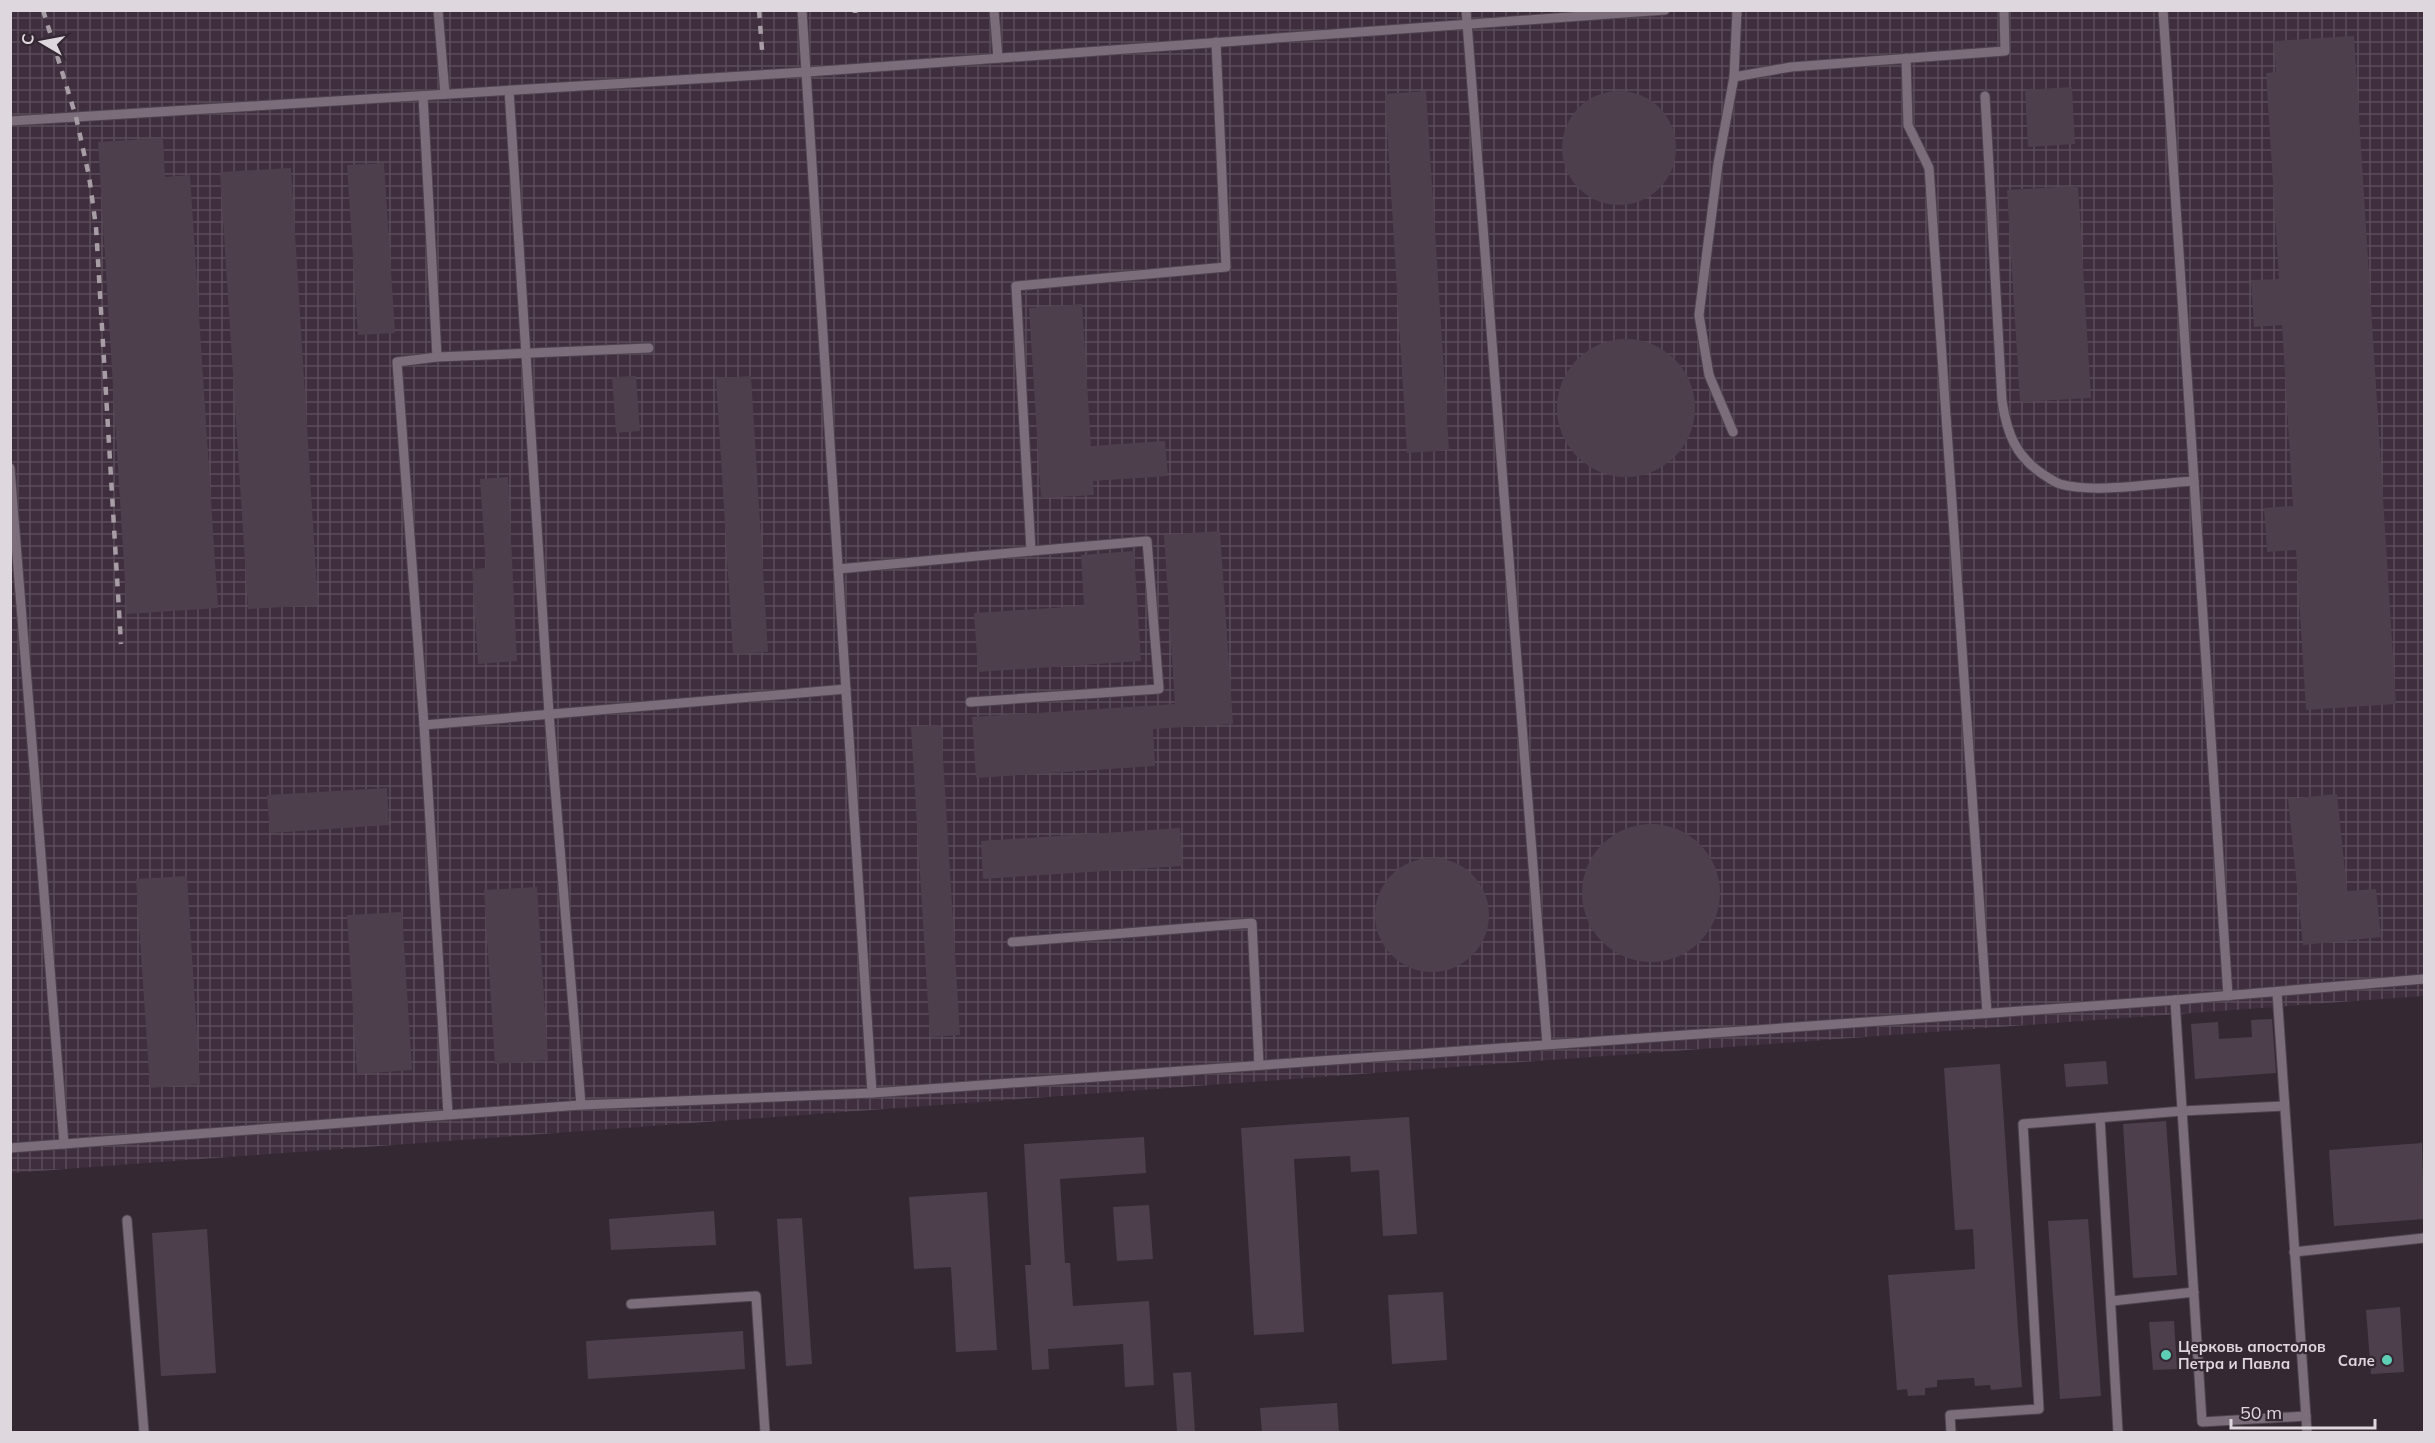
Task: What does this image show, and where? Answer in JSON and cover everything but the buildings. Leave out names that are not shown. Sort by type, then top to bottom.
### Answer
[{"type":"lane","points":[[438,10],[445,94]]},
{"type":"lane","points":[[802,10],[872,1093]]},
{"type":"lane","points":[[994,10],[998,58]]},
{"type":"lane","points":[[1466,10],[1547,1044]]},
{"type":"lane","points":[[10,121],[807,72],[1665,10]]},
{"type":"lane","points":[[1733,432],[1709,375],[1699,315],[1718,164],[1734,77],[1737,10]]},
{"type":"lane","points":[[1734,77],[1791,66],[2005,51],[2004,10]]},
{"type":"lane","points":[[2163,10],[2228,996]]},
{"type":"lane","points":[[1031,551],[1016,286],[1226,267],[1216,42]]},
{"type":"lane","points":[[1906,58],[1908,125],[1929,168],[1987,1013]]},
{"type":"lane","points":[[509,90],[549,714],[581,1105]]},
{"type":"lane","points":[[423,96],[437,357]]},
{"type":"lane","points":[[1985,96],[2002,401],[2012,442],[2032,467],[2058,484],[2089,488],[2194,480]]},
{"type":"lane","points":[[448,1114],[424,724],[397,362],[437,357],[649,348]]},
{"type":"lane","points":[[10,468],[64,1144]]},
{"type":"lane","points":[[838,569],[1147,541],[1159,689],[970,702]]},
{"type":"lane","points":[[424,724],[846,689]]},
{"type":"lane","points":[[1012,942],[1252,923],[1259,1065]]},
{"type":"lane","points":[[10,1148],[581,1105],[872,1093],[2175,1000],[2424,979]]},
{"type":"lane","points":[[2277,992],[2307,1432]]},
{"type":"lane","points":[[2175,1000],[2202,1422],[2306,1416]]},
{"type":"lane","points":[[1951,1432],[1950,1415],[2039,1409],[2023,1124],[2182,1111],[2284,1106]]},
{"type":"lane","points":[[2100,1118],[2118,1432]]},
{"type":"lane","points":[[128,1220],[144,1432]]},
{"type":"lane","points":[[2294,1252],[2424,1239]]},
{"type":"lane","points":[[2112,1301],[2194,1292]]},
{"type":"lane","points":[[631,1304],[756,1296],[765,1432]]},
{"type":"shaded area","points":[[11,11],[2424,11],[2424,996],[11,1173]]},
{"type":"railway","points":[[43,10],[76,117],[89,176],[96,227],[121,644]]},
{"type":"railway","points":[[759,10],[762,50]]},
{"type":"place","name":"Церковь апостолов Петра и Павла","points":[[2166,1355]]},
{"type":"place","name":"Сале","points":[[2387,1360]]}]
